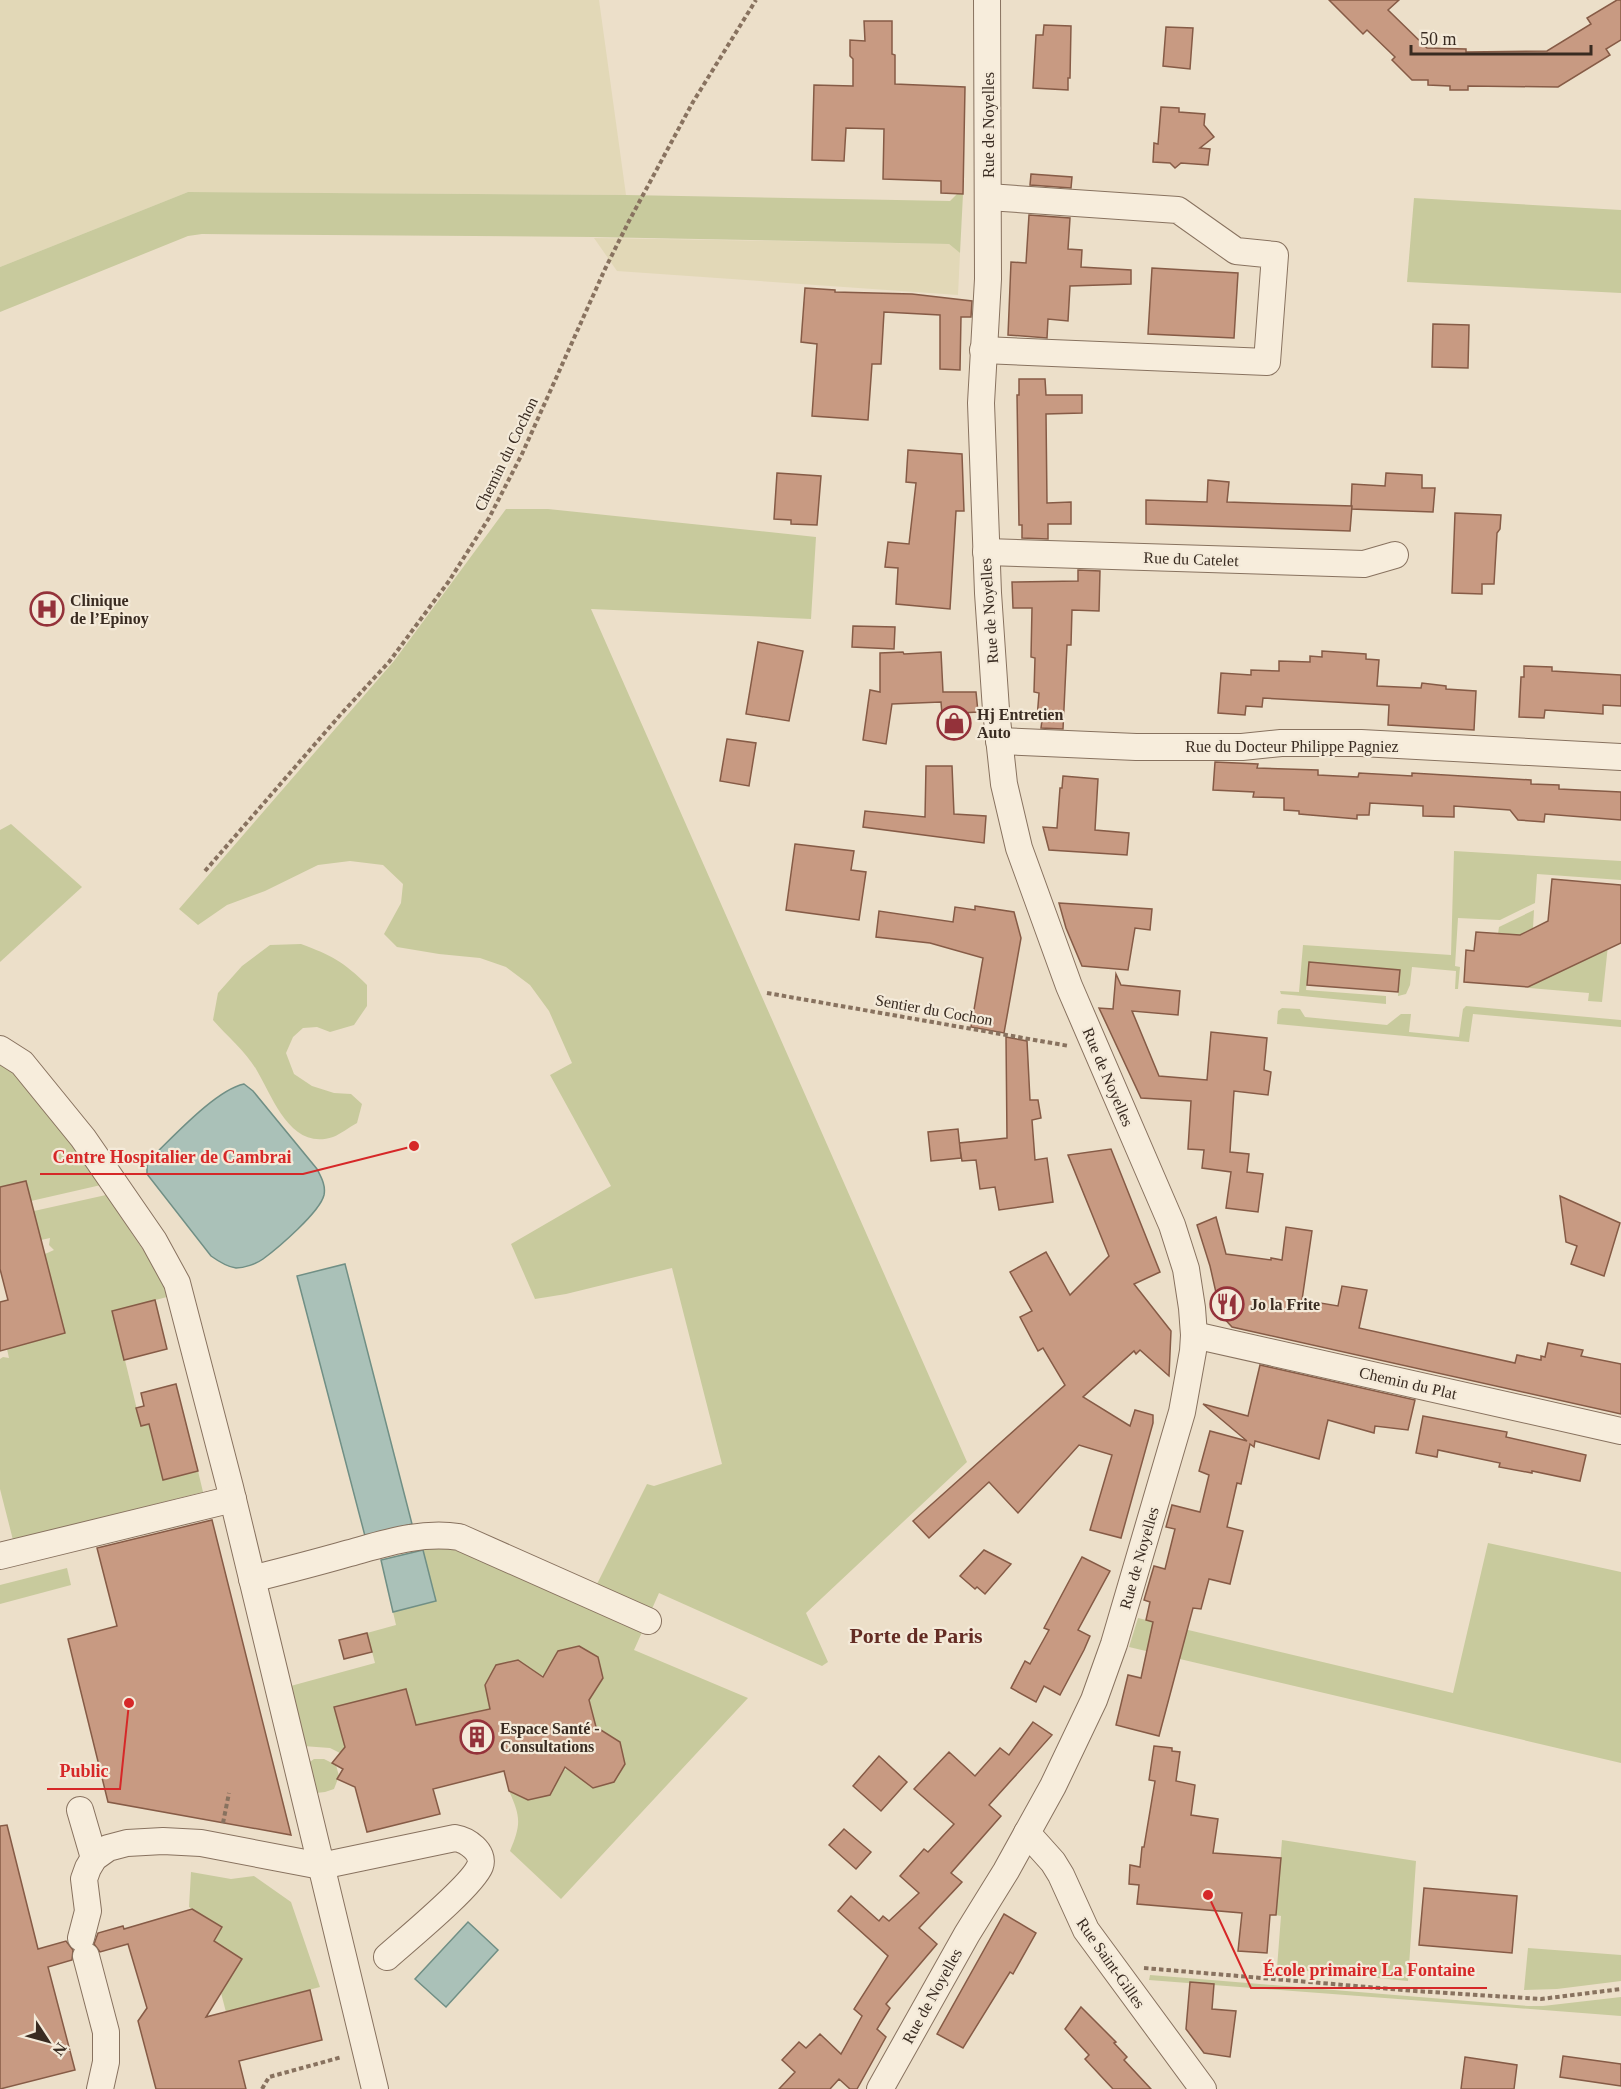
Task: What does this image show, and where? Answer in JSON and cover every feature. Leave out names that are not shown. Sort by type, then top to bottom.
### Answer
[{"type":"street","name":"Rue de Noyelles","points":[[880,2089],[1027,1833],[1082,1726],[1110,1655],[1186,1397],[1194,1335],[1186,1269],[1172,1225],[1069,986],[1018,848],[1004,784],[986,552],[981,403],[988,279],[987,0]]},
{"type":"street","points":[[983,350],[1267,362],[1275,255],[1236,251],[1178,210],[988,197]]},
{"type":"street","name":"Rue du Catelet","points":[[986,552],[1364,564],[1395,555]]},
{"type":"street","name":"Rue du Docteur Philippe Pagniez","points":[[999,741],[1136,747],[1242,747],[1281,743],[1361,743],[1621,757]]},
{"type":"street","points":[[0,1049],[22,1063],[75,1127],[135,1212],[172,1271],[183,1300],[375,2089]]},
{"type":"street","name":"Chemin du Plat","points":[[1194,1335],[1621,1431]]},
{"type":"street","points":[[0,1556],[233,1498]]},
{"type":"street","points":[[252,1579],[397,1541],[443,1535],[459,1538],[648,1622]]},
{"type":"street","points":[[80,1810],[94,1858]]},
{"type":"street","name":"Rue Saint-Gilles","points":[[1027,1833],[1053,1862],[1079,1917],[1111,1965],[1203,2089]]},
{"type":"street","points":[[100,2089],[106,2062],[105,2032],[84,1947],[88,1911],[84,1879],[94,1858],[108,1848],[127,1843],[180,1841],[216,1845],[285,1861],[321,1866],[455,1838],[469,1843],[480,1857],[481,1863],[471,1880],[387,1958]]},
{"type":"path","name":"Chemin du Cochon","points":[[205,872],[341,714],[389,662],[443,589],[489,518],[624,231],[684,118],[756,0]]},
{"type":"path","name":"Sentier du Cochon","points":[[767,993],[1097,1050]]},
{"type":"path","points":[[222,1828],[229,1793]]},
{"type":"path","points":[[1111,1965],[1403,1990],[1541,1999],[1621,1989]]},
{"type":"path","points":[[262,2089],[269,2078],[366,2051]]},
{"type":"shaded area","points":[[0,0],[599,0],[626,195],[188,192],[0,267]]},
{"type":"shaded area","points":[[594,238],[949,244],[960,253],[958,295],[617,271]]},
{"type":"shaded area","points":[[244,1084],[253,1091],[317,1169],[323,1181],[324,1195],[315,1211],[278,1247],[257,1263],[236,1268],[211,1256],[147,1174],[147,1164],[196,1114],[221,1095]]},
{"type":"shaded area","points":[[345,1264],[412,1524],[365,1536],[297,1276]]},
{"type":"shaded area","points":[[423,1550],[436,1601],[393,1612],[381,1560]]},
{"type":"shaded area","points":[[468,1922],[498,1950],[446,2007],[415,1979]]},
{"type":"green space","points":[[188,192],[626,195],[950,201],[957,194],[963,194],[960,253],[949,244],[594,237],[202,234],[188,236],[0,312],[0,267]]},
{"type":"green space","points":[[1414,198],[1621,210],[1621,293],[1407,282]]},
{"type":"green space","points":[[506,509],[548,509],[816,537],[811,619],[591,609],[967,1462],[806,1613],[828,1662],[822,1666],[659,1593],[651,1611],[596,1586],[647,1484],[654,1486],[722,1464],[672,1268],[566,1294],[535,1299],[511,1244],[611,1186],[550,1075],[572,1063],[549,1011],[530,985],[506,967],[480,958],[397,947],[384,934],[401,903],[403,884],[383,865],[350,861],[318,865],[265,891],[227,905],[198,925],[179,909],[394,661]]},
{"type":"green space","points":[[11,824],[82,887],[0,962],[0,830]]},
{"type":"green space","points":[[1454,851],[1621,861],[1621,880],[1537,874],[1535,903],[1500,920],[1458,918],[1455,966],[1460,967],[1458,989],[1455,989],[1456,971],[1412,967],[1410,985],[1406,994],[1398,996],[1400,970],[1309,962],[1306,990],[1386,996],[1386,1004],[1281,994],[1280,991],[1299,992],[1303,945],[1451,955]]},
{"type":"green space","points":[[1534,910],[1533,928],[1520,935],[1498,934],[1499,927]]},
{"type":"green space","points":[[1609,936],[1602,1002],[1588,1001],[1589,993],[1529,988],[1531,970]]},
{"type":"green space","points":[[301,944],[337,960],[367,985],[367,1006],[354,1025],[330,1032],[317,1027],[303,1028],[293,1037],[286,1053],[294,1074],[312,1086],[334,1093],[351,1094],[362,1104],[357,1123],[333,1137],[318,1139],[305,1136],[285,1119],[252,1062],[213,1020],[218,993],[242,966],[270,945]]},
{"type":"green space","points":[[1466,1006],[1621,1020],[1621,1027],[1473,1014],[1469,1042],[1277,1024],[1278,1011],[1282,1008],[1300,1009],[1305,1017],[1387,1025],[1401,1014],[1411,1014],[1409,1032],[1459,1037],[1463,1009]]},
{"type":"green space","points":[[0,1062],[14,1073],[41,1102],[101,1185],[31,1201],[26,1181],[0,1187]]},
{"type":"green space","points":[[106,1195],[160,1275],[167,1297],[113,1311],[141,1426],[149,1424],[163,1480],[198,1471],[203,1492],[13,1540],[0,1489],[0,1359],[9,1358],[7,1349],[45,1254],[54,1250],[49,1245],[50,1238],[41,1240],[34,1211]]},
{"type":"green space","points":[[1488,1543],[1621,1572],[1621,1763],[1129,1647],[1138,1618],[1453,1693]]},
{"type":"green space","points":[[437,1546],[466,1553],[643,1630],[634,1650],[748,1698],[561,1899],[510,1851],[518,1821],[516,1808],[509,1791],[528,1800],[549,1795],[560,1771],[571,1768],[572,1772],[593,1788],[614,1782],[625,1764],[620,1742],[602,1731],[597,1732],[588,1696],[592,1695],[603,1678],[597,1657],[579,1646],[558,1651],[547,1670],[548,1674],[537,1677],[536,1672],[518,1660],[496,1665],[485,1685],[489,1705],[503,1721],[416,1725],[406,1689],[335,1707],[348,1757],[330,1748],[303,1746],[287,1687],[375,1663],[367,1633],[396,1625],[393,1612],[436,1601],[423,1550]]},
{"type":"green space","points":[[67,1568],[71,1585],[0,1604],[0,1585]]},
{"type":"green space","points":[[314,1759],[324,1759],[336,1765],[339,1776],[334,1789],[316,1793],[307,1764]]},
{"type":"green space","points":[[1282,1840],[1416,1861],[1408,1981],[1277,1968],[1281,1916],[1276,1915]]},
{"type":"green space","points":[[191,1872],[231,1879],[254,1876],[291,1902],[320,1987],[226,2012],[221,1993],[242,1959],[214,1941],[222,1927],[189,1907]]},
{"type":"green space","points":[[1528,1948],[1621,1955],[1621,1981],[1557,1989],[1524,1990]]},
{"type":"green space","points":[[1150,1975],[1528,2006],[1621,1997],[1621,2016],[1149,1980]]},
{"type":"building","points":[[1329,0],[1399,0],[1388,10],[1427,48],[1466,49],[1466,52],[1547,51],[1591,24],[1587,18],[1617,0],[1621,0],[1621,40],[1606,49],[1610,55],[1558,87],[1468,86],[1468,90],[1450,90],[1450,86],[1428,85],[1428,80],[1412,80],[1392,60],[1395,57],[1367,30],[1363,34]]},
{"type":"building","points":[[864,21],[892,21],[895,84],[965,87],[963,194],[941,193],[941,181],[883,179],[884,129],[846,128],[844,161],[812,160],[814,85],[853,86],[850,40],[865,41]]},
{"type":"building","points":[[1044,25],[1071,26],[1068,90],[1033,88],[1036,35],[1043,35]]},
{"type":"building","points":[[1166,27],[1193,28],[1190,69],[1163,66]]},
{"type":"building","points":[[1161,107],[1179,108],[1179,112],[1205,114],[1204,125],[1214,137],[1200,148],[1210,149],[1208,165],[1181,163],[1175,168],[1170,163],[1153,162],[1154,143],[1158,144]]},
{"type":"building","points":[[1031,174],[1072,177],[1071,188],[1030,185]]},
{"type":"building","points":[[1029,215],[1070,218],[1068,249],[1082,250],[1081,267],[1131,270],[1131,284],[1070,286],[1068,321],[1048,319],[1047,338],[1008,335],[1011,262],[1026,263]]},
{"type":"building","points":[[1152,268],[1238,273],[1234,338],[1148,334]]},
{"type":"building","points":[[805,288],[835,290],[835,292],[912,294],[972,301],[971,317],[961,317],[960,370],[940,369],[940,315],[884,312],[881,364],[872,364],[868,420],[812,416],[817,344],[801,342]]},
{"type":"building","points":[[1433,324],[1469,325],[1468,368],[1432,367]]},
{"type":"building","points":[[1019,379],[1045,379],[1046,395],[1082,395],[1082,413],[1046,414],[1047,503],[1071,502],[1071,524],[1048,524],[1048,539],[1022,538],[1022,525],[1019,525],[1017,395],[1019,395]]},
{"type":"building","points":[[908,450],[962,454],[964,511],[956,511],[950,609],[896,604],[898,568],[885,567],[888,542],[909,544],[916,483],[906,482]]},
{"type":"building","points":[[777,473],[821,476],[817,525],[791,524],[791,520],[774,519]]},
{"type":"building","points":[[1386,473],[1422,475],[1422,488],[1435,488],[1433,512],[1351,509],[1352,484],[1385,486]]},
{"type":"building","points":[[1208,480],[1229,482],[1227,502],[1352,506],[1350,531],[1146,524],[1146,500],[1207,502]]},
{"type":"building","points":[[1455,513],[1501,515],[1500,529],[1497,533],[1494,584],[1482,584],[1482,594],[1452,593]]},
{"type":"building","points":[[1078,570],[1100,571],[1099,611],[1072,610],[1071,645],[1067,645],[1063,729],[1041,728],[1042,720],[1037,719],[1039,693],[1034,692],[1035,658],[1031,657],[1032,608],[1013,608],[1012,582],[1078,581]]},
{"type":"building","points":[[853,626],[895,627],[894,649],[852,647]]},
{"type":"building","points":[[758,642],[803,651],[789,721],[746,714]]},
{"type":"building","points":[[1322,651],[1366,654],[1366,659],[1379,660],[1377,686],[1421,688],[1422,683],[1446,686],[1446,689],[1476,691],[1474,730],[1388,725],[1389,705],[1263,698],[1262,707],[1246,706],[1245,715],[1218,713],[1221,673],[1251,675],[1251,670],[1279,671],[1279,661],[1310,662],[1310,656],[1322,657]]},
{"type":"building","points":[[903,652],[904,654],[941,652],[943,692],[976,692],[978,712],[942,714],[941,702],[892,704],[886,744],[863,740],[870,690],[880,692],[880,653]]},
{"type":"building","points":[[1524,666],[1552,667],[1552,671],[1621,675],[1621,706],[1603,705],[1603,714],[1545,710],[1544,718],[1519,717],[1521,677],[1524,677]]},
{"type":"building","points":[[727,739],[756,743],[749,786],[720,781]]},
{"type":"building","points":[[1215,762],[1258,764],[1257,768],[1318,770],[1318,775],[1358,777],[1359,773],[1412,776],[1412,773],[1531,780],[1531,784],[1559,785],[1559,789],[1621,792],[1621,820],[1545,814],[1544,822],[1518,820],[1510,810],[1454,806],[1454,817],[1423,816],[1423,806],[1370,803],[1369,815],[1357,815],[1357,819],[1299,814],[1299,811],[1284,810],[1284,798],[1253,797],[1254,792],[1213,790]]},
{"type":"building","points":[[926,766],[952,766],[954,814],[986,816],[984,843],[863,827],[865,811],[925,817]]},
{"type":"building","points":[[1063,776],[1098,779],[1095,830],[1129,833],[1127,855],[1049,850],[1043,827],[1057,828]]},
{"type":"building","points":[[795,844],[854,851],[851,870],[866,872],[859,920],[786,910]]},
{"type":"building","points":[[1552,879],[1621,885],[1621,943],[1528,987],[1464,982],[1466,950],[1474,951],[1476,932],[1520,935],[1548,921]]},
{"type":"building","points":[[1059,903],[1152,909],[1150,930],[1135,928],[1128,970],[1082,966],[1066,928]]},
{"type":"building","points":[[975,906],[1014,912],[1021,938],[1004,1033],[971,1027],[983,958],[930,943],[876,937],[879,911],[953,922],[955,907],[975,910]]},
{"type":"building","points":[[1309,962],[1400,970],[1398,992],[1307,985]]},
{"type":"building","points":[[1116,974],[1121,985],[1180,991],[1178,1015],[1132,1011],[1159,1076],[1207,1080],[1211,1032],[1267,1038],[1264,1070],[1271,1072],[1268,1095],[1234,1091],[1230,1152],[1249,1154],[1247,1172],[1263,1174],[1258,1212],[1226,1208],[1231,1172],[1202,1168],[1204,1150],[1188,1149],[1191,1101],[1141,1098],[1099,1008],[1113,1009]]},
{"type":"building","points":[[1006,1037],[1027,1041],[1030,1100],[1038,1100],[1041,1118],[1032,1120],[1035,1160],[1047,1158],[1053,1202],[999,1210],[995,1187],[980,1189],[976,1160],[962,1161],[959,1143],[1007,1138]]},
{"type":"building","points":[[958,1129],[961,1158],[931,1161],[928,1132]]},
{"type":"building","points":[[1111,1149],[1160,1272],[1134,1284],[1171,1331],[1169,1376],[1140,1350],[1136,1354],[1134,1351],[1083,1397],[1130,1426],[1135,1410],[1153,1415],[1153,1423],[1121,1538],[1090,1530],[1112,1455],[1079,1445],[1018,1513],[989,1482],[929,1538],[913,1521],[1065,1385],[1043,1348],[1038,1351],[1020,1317],[1032,1311],[1010,1272],[1046,1252],[1070,1295],[1109,1256],[1068,1155]]},
{"type":"building","points":[[26,1181],[65,1333],[0,1351],[0,1302],[8,1300],[0,1269],[0,1187]]},
{"type":"building","points":[[1560,1196],[1620,1223],[1604,1276],[1571,1264],[1577,1246],[1566,1242]]},
{"type":"building","points":[[1216,1217],[1226,1254],[1282,1260],[1286,1227],[1312,1231],[1302,1300],[1338,1306],[1342,1286],[1367,1290],[1359,1328],[1515,1363],[1517,1355],[1541,1360],[1541,1356],[1545,1357],[1548,1343],[1583,1350],[1581,1356],[1621,1364],[1621,1414],[1232,1327],[1221,1315],[1210,1266],[1197,1225]]},
{"type":"building","points":[[155,1300],[167,1349],[124,1360],[112,1311]]},
{"type":"building","points":[[1260,1365],[1415,1400],[1408,1430],[1375,1426],[1374,1433],[1328,1420],[1319,1459],[1255,1441],[1254,1447],[1250,1444],[1241,1484],[1237,1483],[1227,1527],[1243,1531],[1230,1584],[1209,1579],[1201,1609],[1193,1608],[1159,1736],[1116,1725],[1128,1675],[1141,1678],[1153,1622],[1146,1620],[1150,1602],[1144,1600],[1154,1566],[1165,1569],[1175,1529],[1166,1527],[1172,1505],[1200,1512],[1209,1475],[1199,1471],[1210,1431],[1247,1441],[1203,1404],[1248,1416]]},
{"type":"building","points":[[176,1384],[198,1471],[163,1480],[149,1424],[141,1426],[136,1408],[144,1406],[141,1393]]},
{"type":"building","points":[[1423,1416],[1507,1432],[1506,1437],[1586,1455],[1580,1481],[1499,1467],[1500,1463],[1438,1450],[1437,1457],[1416,1453]]},
{"type":"building","points":[[212,1520],[291,1835],[108,1802],[68,1639],[117,1626],[97,1548]]},
{"type":"building","points":[[984,1550],[1011,1564],[985,1594],[960,1576]]},
{"type":"building","points":[[1082,1557],[1110,1571],[1078,1630],[1090,1636],[1060,1695],[1044,1686],[1036,1702],[1011,1688],[1025,1661],[1030,1664],[1049,1630],[1044,1628]]},
{"type":"building","points":[[367,1633],[372,1652],[344,1659],[339,1640]]},
{"type":"building","name":"Espace Santé - Consultations","points":[[579,1646],[598,1657],[603,1678],[589,1700],[596,1727],[620,1742],[625,1764],[614,1782],[593,1788],[565,1767],[550,1795],[528,1800],[509,1791],[504,1771],[433,1789],[440,1814],[367,1832],[355,1787],[337,1779],[343,1769],[332,1763],[345,1747],[334,1707],[406,1689],[416,1725],[490,1709],[485,1685],[496,1665],[518,1660],[543,1677],[558,1651]]},
{"type":"building","points":[[1033,1722],[1052,1735],[989,1805],[1001,1816],[951,1873],[962,1882],[919,1928],[937,1944],[886,2004],[890,2008],[877,2029],[886,2037],[857,2089],[850,2089],[839,2079],[830,2089],[779,2089],[795,2072],[782,2060],[799,2042],[806,2048],[820,2034],[841,2054],[862,2016],[854,2009],[888,1956],[838,1911],[851,1896],[879,1921],[883,1916],[889,1921],[919,1893],[900,1876],[924,1849],[928,1852],[954,1824],[914,1789],[949,1752],[975,1776],[1000,1748],[1009,1755]]},
{"type":"building","points":[[1154,1746],[1172,1748],[1172,1751],[1180,1752],[1176,1781],[1195,1785],[1191,1815],[1218,1819],[1213,1853],[1281,1858],[1276,1915],[1270,1915],[1267,1953],[1238,1951],[1242,1913],[1137,1904],[1139,1885],[1129,1884],[1130,1865],[1140,1867],[1155,1781],[1149,1780]]},
{"type":"building","points":[[879,1756],[907,1782],[881,1811],[853,1786]]},
{"type":"building","points":[[7,1825],[38,1949],[66,1941],[73,1950],[72,1960],[48,1967],[75,2070],[0,2089],[0,1826]]},
{"type":"building","points":[[844,1829],[871,1852],[856,1869],[829,1845]]},
{"type":"building","points":[[1424,1888],[1517,1896],[1512,1953],[1419,1945]]},
{"type":"building","points":[[192,1909],[222,1927],[214,1941],[242,1959],[206,2017],[310,1990],[322,2040],[239,2061],[246,2089],[156,2089],[138,2021],[147,2008],[128,1944],[100,1952],[94,1944],[98,1933],[123,1926],[124,1929]]},
{"type":"building","points":[[1004,1914],[1036,1933],[1013,1974],[1010,1972],[963,2048],[937,2034]]},
{"type":"building","points":[[1190,1982],[1214,1984],[1212,2009],[1236,2011],[1230,2057],[1204,2053],[1186,2029]]},
{"type":"building","points":[[1081,2007],[1116,2042],[1114,2043],[1127,2057],[1124,2060],[1151,2089],[1113,2089],[1085,2059],[1089,2055],[1065,2029]]},
{"type":"building","points":[[1563,2056],[1621,2064],[1621,2086],[1560,2077]]},
{"type":"building","points":[[1465,2057],[1517,2065],[1514,2089],[1461,2089]]},
{"type":"place","name":"Clinique de l’Epinoy","points":[[47,609]]},
{"type":"place","name":"Hj Entretien Auto","points":[[954,723]]},
{"type":"place","name":"Centre Hospitalier de Cambrai","points":[[414,1146]]},
{"type":"place","name":"Jo la Frite","points":[[1227,1304]]},
{"type":"place","name":"Public","points":[[129,1703]]},
{"type":"place","name":"Espace Santé - Consultations","points":[[477,1737]]},
{"type":"place","name":"École primaire La Fontaine","points":[[1208,1895]]},
{"type":"district","name":"Porte de Paris","points":[[916,1635]]}]
